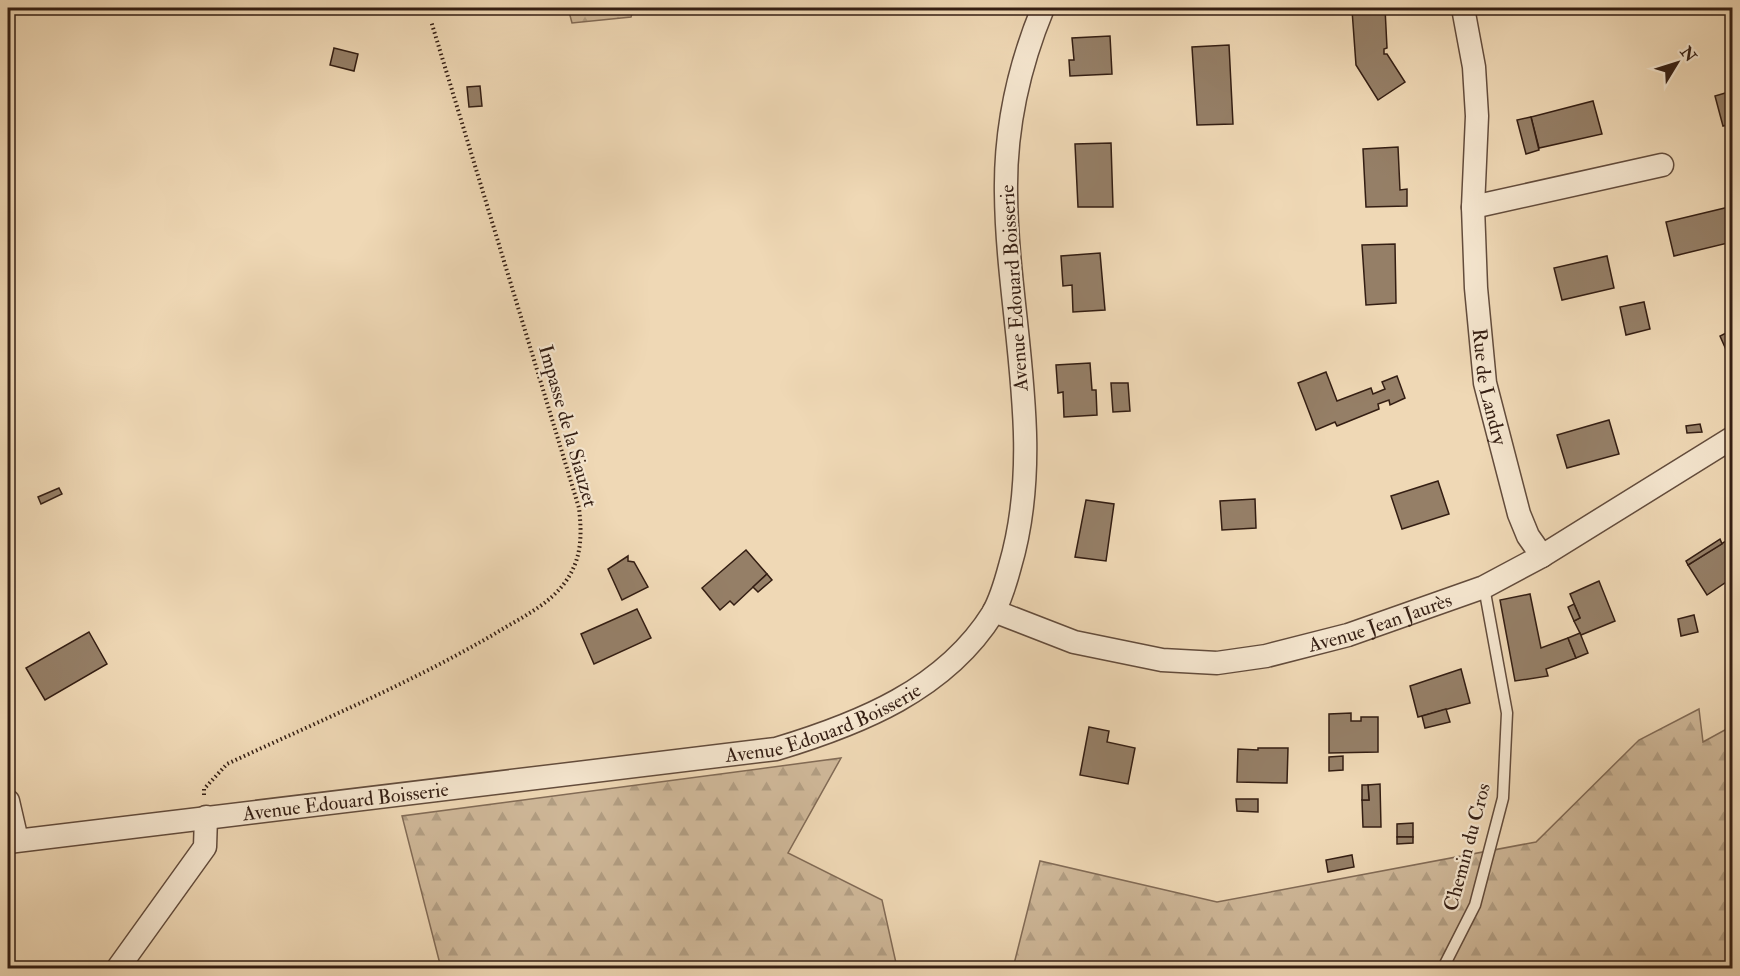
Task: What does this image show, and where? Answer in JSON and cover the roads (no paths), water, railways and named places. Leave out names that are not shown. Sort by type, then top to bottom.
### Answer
[{"type":"street","name":"Avenue Edouard Boisserie","points":[[12,841],[776,749],[837,731],[890,707],[936,675],[973,640],[994,611],[1020,531],[1026,482],[1025,430],[1006,193],[1008,136],[1015,92],[1043,8]]},
{"type":"street","name":"Rue de Landry","points":[[1463,8],[1475,87],[1473,207],[1476,288],[1485,383],[1519,514],[1528,537],[1542,556]]},
{"type":"street","points":[[1473,207],[1662,165]]},
{"type":"street","name":"Avenue Jean Jaurès","points":[[994,611],[1074,642],[1162,660],[1217,663],[1266,657],[1348,635],[1484,587],[1542,556],[1732,438]]},
{"type":"street","points":[[8,801],[12,841]]},
{"type":"street","points":[[118,969],[205,847],[206,817]]},
{"type":"lane","name":"Chemin du Cros","points":[[1443,969],[1475,905],[1503,798],[1507,712],[1484,587]]}]
